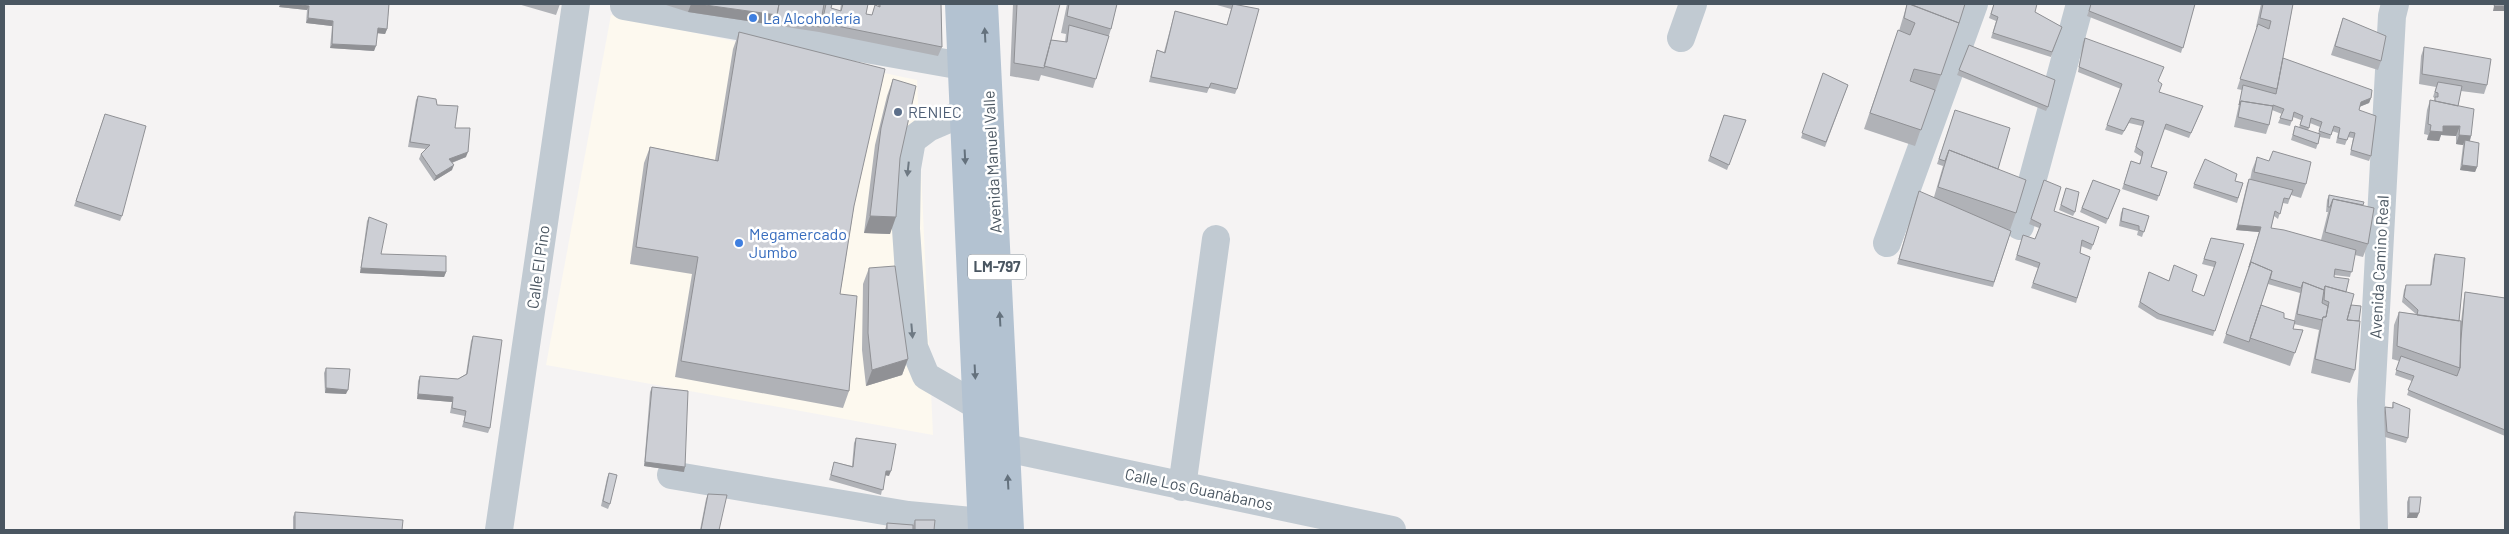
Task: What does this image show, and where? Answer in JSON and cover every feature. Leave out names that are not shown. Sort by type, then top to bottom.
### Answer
[{"type":"main road","name":"Avenida Manuel Valle","points":[[959,4],[974,68],[1006,448],[1010,530]]},
{"type":"main road","name":"Avenida Manuel Valle","points":[[982,526],[964,113],[974,68],[984,4]]},
{"type":"street","name":"Calle El Pino","points":[[499,530],[576,4]]},
{"type":"street","points":[[1681,38],[1693,4]]},
{"type":"street","points":[[1887,243],[1974,4]]},
{"type":"street","points":[[2020,226],[2080,4]]},
{"type":"street","name":"Avenida Camino Real","points":[[2374,530],[2371,401],[2392,16],[2395,4]]},
{"type":"street","points":[[624,6],[974,68]]},
{"type":"street","points":[[964,113],[928,128],[912,140],[907,168],[909,289],[914,347],[920,368],[926,376],[976,405]]},
{"type":"street","points":[[1182,487],[1216,239]]},
{"type":"street","name":"Calle Los Guanábanos","points":[[1006,448],[1182,487],[1392,530]]},
{"type":"street","points":[[671,475],[982,526]]},
{"type":"shaded area","points":[[611,15],[917,80],[933,435],[546,365]]},
{"type":"building","points":[[293,4],[389,4],[387,29],[378,28],[376,46],[332,44],[333,21],[308,18],[309,6]]},
{"type":"building","points":[[698,4],[779,4],[777,15]]},
{"type":"building","points":[[779,4],[824,4],[820,27],[776,20]]},
{"type":"building","points":[[826,4],[832,4],[831,8],[841,11],[843,4],[868,4],[866,14],[872,15],[875,5],[880,7],[880,4],[941,4],[942,47],[822,23]]},
{"type":"building","points":[[1017,4],[1060,4],[1044,68],[1014,63]]},
{"type":"building","points":[[1069,4],[1117,4],[1111,29],[1067,16]]},
{"type":"building","points":[[1233,4],[1259,9],[1237,89],[1211,83],[1209,88],[1151,77],[1157,50],[1165,53],[1175,11],[1227,25]]},
{"type":"building","points":[[1907,4],[1959,23],[1941,75],[1914,69],[1910,81],[1935,90],[1921,130],[1870,113],[1898,30],[1910,35],[1915,23],[1904,18]]},
{"type":"building","points":[[1910,4],[1965,4],[1959,23]]},
{"type":"building","points":[[1994,4],[2037,4],[2035,12],[2062,27],[2052,52],[1993,33],[1998,17],[1991,14]]},
{"type":"building","points":[[2091,4],[2195,4],[2183,48],[2089,11]]},
{"type":"building","points":[[2263,4],[2293,4],[2277,89],[2240,79],[2258,24],[2269,29],[2271,21],[2260,18]]},
{"type":"building","points":[[2495,4],[2505,4],[2505,6],[2494,6]]},
{"type":"building","points":[[2343,18],[2386,36],[2381,61],[2335,46]]},
{"type":"building","points":[[1069,25],[1109,36],[1096,79],[1044,66],[1051,40],[1067,42]]},
{"type":"building","name":"Megamercado Jumbo","points":[[739,32],[885,69],[854,206],[840,294],[857,296],[849,391],[681,361],[698,257],[636,247],[650,147],[718,161]]},
{"type":"building","points":[[2085,38],[2164,67],[2158,81],[2162,84],[2159,92],[2203,106],[2191,133],[2166,124],[2151,167],[2167,172],[2159,196],[2124,184],[2131,161],[2140,164],[2143,152],[2136,147],[2144,121],[2131,118],[2124,131],[2107,125],[2122,84],[2079,67]]},
{"type":"building","points":[[1969,45],[2055,80],[2048,107],[1959,70]]},
{"type":"building","points":[[2424,47],[2491,59],[2487,85],[2422,74]]},
{"type":"building","points":[[2283,58],[2372,90],[2371,98],[2361,102],[2359,110],[2376,116],[2371,156],[2351,150],[2355,133],[2350,132],[2347,140],[2338,138],[2340,128],[2334,126],[2331,135],[2319,131],[2322,122],[2311,118],[2309,128],[2300,125],[2303,116],[2294,112],[2292,121],[2280,118],[2284,109],[2273,105],[2241,101],[2239,105],[2243,85],[2276,94]]},
{"type":"building","points":[[1823,73],[1848,85],[1826,142],[1802,133]]},
{"type":"building","points":[[893,79],[916,86],[900,158],[896,217],[870,216],[881,128]]},
{"type":"building","points":[[2438,82],[2462,86],[2458,106],[2435,101],[2435,97],[2438,97],[2438,93],[2435,92]]},
{"type":"building","points":[[418,96],[436,99],[437,105],[458,106],[455,128],[470,128],[468,152],[449,159],[454,165],[436,176],[421,154],[430,145],[410,142]]},
{"type":"building","points":[[2430,100],[2474,109],[2471,136],[2459,135],[2460,126],[2443,126],[2443,132],[2430,131],[2431,125],[2428,124]]},
{"type":"building","points":[[2241,101],[2273,106],[2269,125],[2238,117]]},
{"type":"building","points":[[1955,110],[2010,128],[1998,169],[1949,150],[1945,161],[1939,159]]},
{"type":"building","points":[[105,114],[146,126],[122,216],[76,201]]},
{"type":"building","points":[[1724,115],[1746,120],[1729,165],[1710,156]]},
{"type":"building","points":[[2295,126],[2320,134],[2318,144],[2293,135]]},
{"type":"building","points":[[2465,140],[2479,143],[2477,167],[2462,165]]},
{"type":"building","points":[[1949,150],[2026,180],[2016,213],[1938,187]]},
{"type":"building","points":[[2273,151],[2311,162],[2306,184],[2254,172],[2257,157],[2269,161]]},
{"type":"building","points":[[2205,159],[2237,174],[2235,181],[2243,183],[2238,198],[2194,184]]},
{"type":"building","points":[[2249,179],[2293,190],[2289,199],[2284,198],[2280,214],[2275,211],[2271,228],[2356,250],[2352,272],[2335,269],[2334,277],[2349,279],[2346,292],[2325,286],[2324,290],[2303,282],[2301,288],[2270,279],[2272,271],[2251,262],[2249,267],[2261,227],[2238,225]]},
{"type":"building","points":[[2044,180],[2061,187],[2054,211],[2099,227],[2093,245],[2082,240],[2080,253],[2090,257],[2077,298],[2033,283],[2040,263],[2017,255],[2023,235],[2035,239],[2041,224],[2031,219]]},
{"type":"building","points":[[2093,180],[2120,190],[2108,219],[2082,208]]},
{"type":"building","points":[[2066,188],[2079,192],[2075,212],[2061,205]]},
{"type":"building","points":[[1919,191],[2011,231],[1994,282],[1899,259]]},
{"type":"building","points":[[2329,195],[2364,202],[2363,205],[2333,199],[2330,207],[2328,207]]},
{"type":"building","points":[[2333,199],[2374,208],[2368,244],[2325,232]]},
{"type":"building","points":[[2123,208],[2149,216],[2144,232],[2139,230],[2139,226],[2121,221]]},
{"type":"building","points":[[369,217],[387,224],[381,254],[446,256],[446,272],[361,268]]},
{"type":"building","points":[[2211,238],[2244,244],[2215,331],[2159,314],[2140,302],[2149,272],[2169,281],[2174,265],[2197,275],[2192,291],[2204,296],[2216,262],[2204,259]]},
{"type":"building","points":[[2435,254],[2465,258],[2459,321],[2417,315],[2418,310],[2404,297],[2406,285],[2431,285]]},
{"type":"building","points":[[2251,262],[2272,271],[2249,342],[2226,334]]},
{"type":"building","points":[[895,266],[908,359],[872,370],[868,333],[869,268]]},
{"type":"building","points":[[2303,282],[2324,290],[2322,303],[2328,306],[2326,317],[2323,317],[2322,320],[2297,314]]},
{"type":"building","points":[[2325,286],[2354,294],[2347,320],[2360,321],[2355,370],[2315,359],[2323,317],[2326,317],[2329,302],[2324,300]]},
{"type":"building","points":[[2465,292],[2505,298],[2505,430],[2408,390],[2414,376],[2396,370],[2401,356],[2457,376],[2460,368]]},
{"type":"building","points":[[2261,305],[2284,313],[2284,318],[2295,321],[2293,329],[2303,330],[2295,353],[2250,338]]},
{"type":"building","points":[[2351,305],[2361,306],[2359,321],[2347,320]]},
{"type":"building","points":[[2399,312],[2461,321],[2460,368],[2397,346]]},
{"type":"building","points":[[473,336],[502,340],[490,428],[464,422],[466,411],[452,408],[453,397],[418,394],[420,376],[458,379],[467,374]]},
{"type":"building","points":[[326,368],[350,369],[348,390],[326,388]]},
{"type":"building","points":[[652,387],[688,391],[685,467],[645,462]]},
{"type":"building","points":[[2393,402],[2410,409],[2408,438],[2387,432],[2385,407],[2393,408]]},
{"type":"building","points":[[856,438],[896,444],[891,471],[886,471],[883,490],[831,475],[834,462],[853,467]]},
{"type":"building","points":[[609,473],[617,475],[610,504],[603,501]]},
{"type":"building","points":[[708,494],[727,495],[719,530],[701,530]]},
{"type":"building","points":[[2409,497],[2421,497],[2419,513],[2409,513]]},
{"type":"building","points":[[295,512],[403,520],[402,530],[295,530]]},
{"type":"building","points":[[915,520],[935,520],[934,530],[915,530]]},
{"type":"building","points":[[887,523],[913,525],[913,530],[887,530]]},
{"type":"place","name":"La Alcoholería","points":[[753,18]]},
{"type":"place","name":"RENIEC","points":[[898,112]]},
{"type":"place","name":"Megamercado Jumbo","points":[[739,243]]}]
